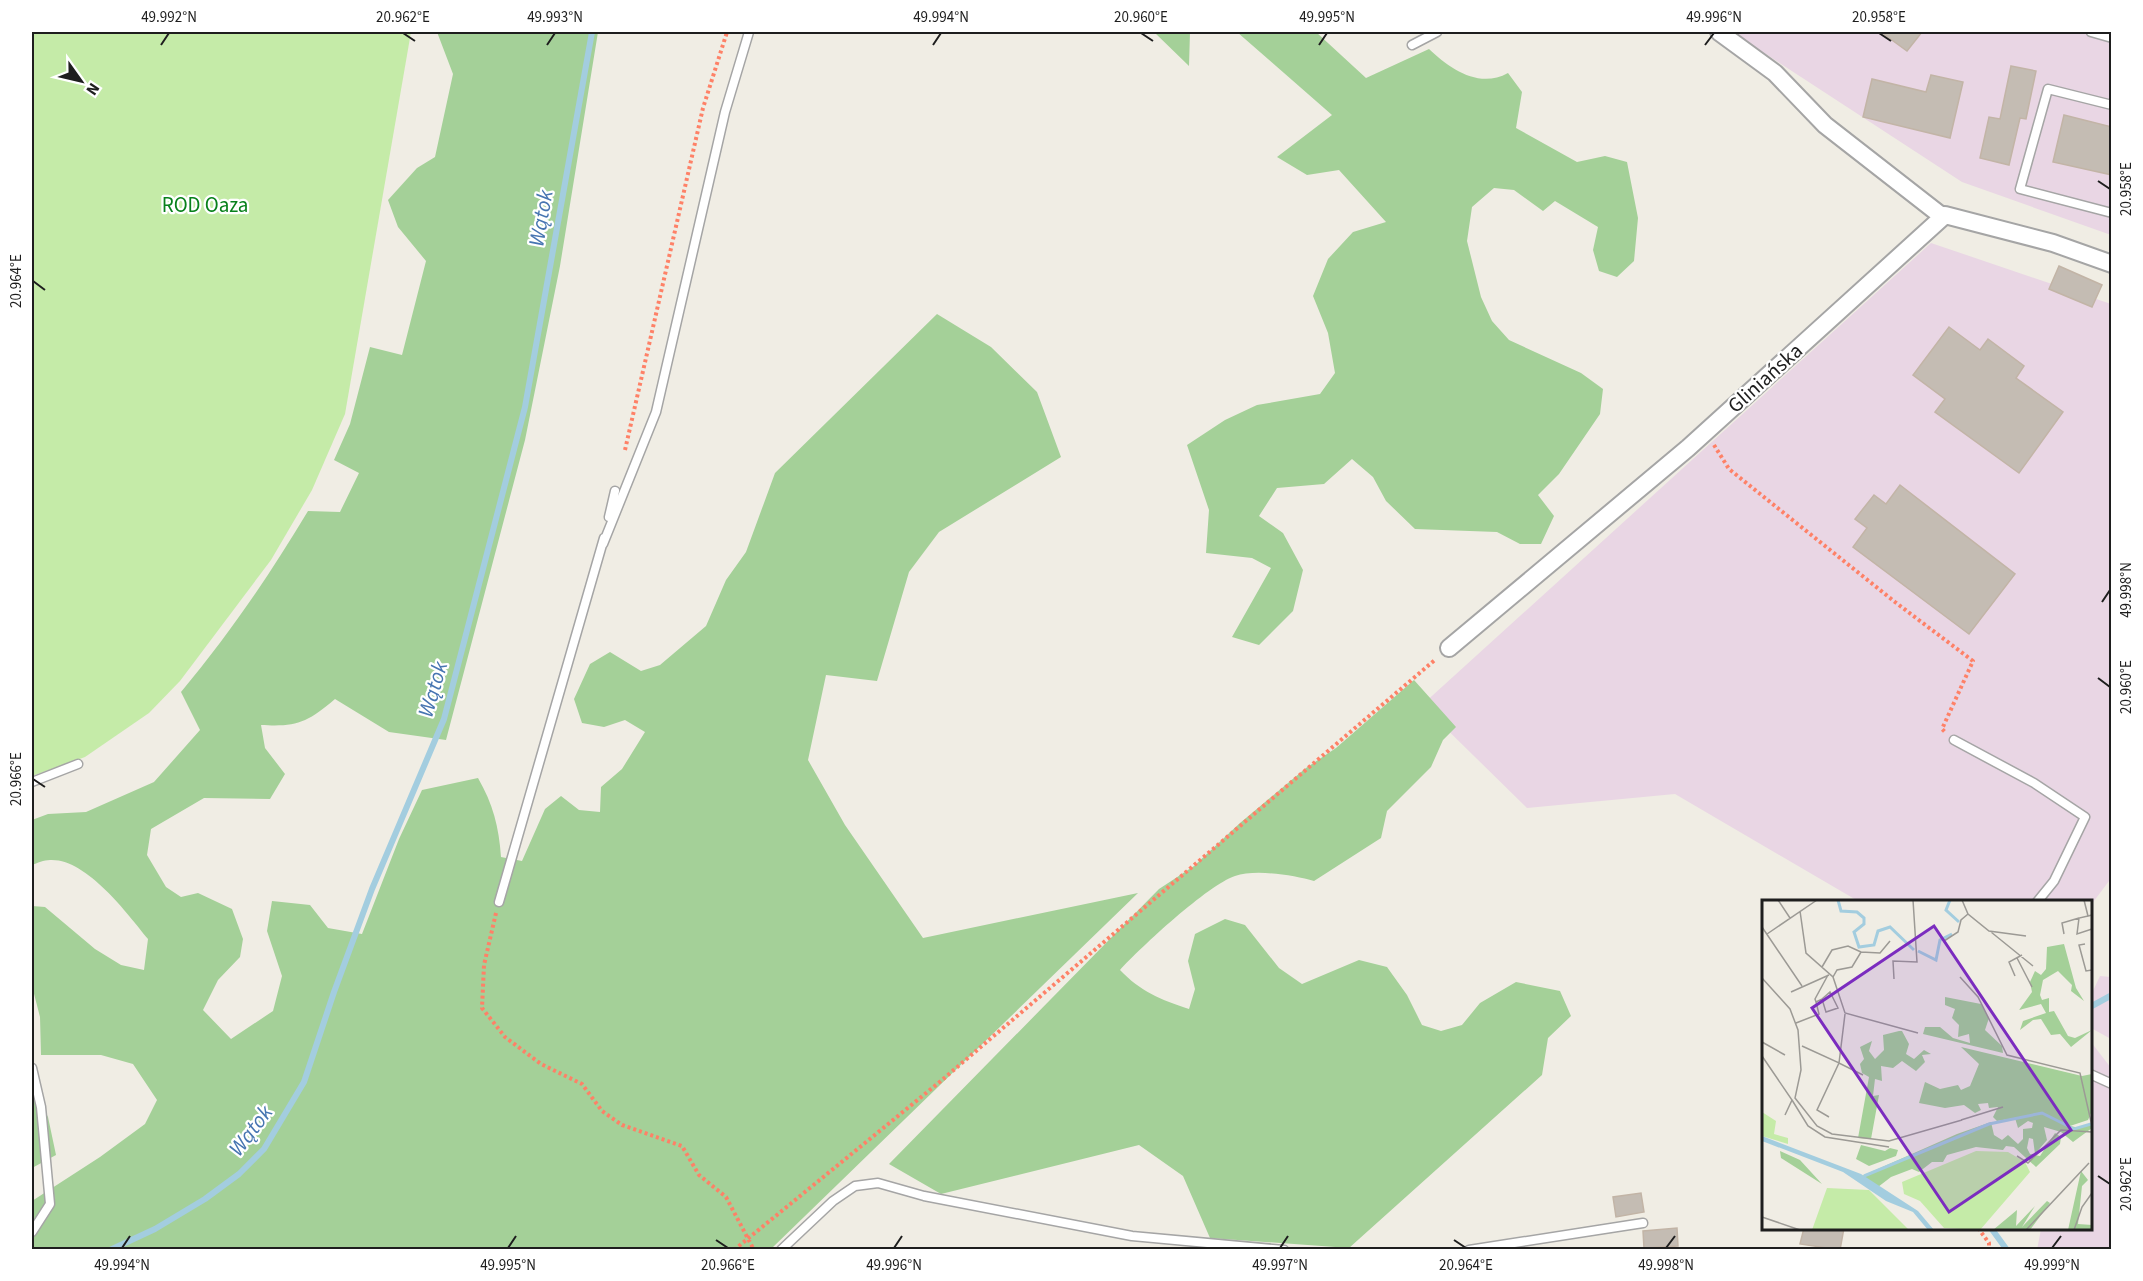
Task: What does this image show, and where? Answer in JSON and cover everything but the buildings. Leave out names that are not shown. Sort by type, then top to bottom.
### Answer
[{"type":"street","points":[[1719,32],[1775,73],[1825,125],[1943,217],[1945,215],[2053,243],[2112,264]]},
{"type":"street","name":"Gliniańska","points":[[1449,648],[1706,431],[1943,217]]},
{"type":"lane","points":[[499,902],[616,496],[656,412],[724,112],[749,32]]},
{"type":"lane","points":[[1412,45],[1437,32]]},
{"type":"lane","points":[[2091,32],[2112,38]]},
{"type":"lane","points":[[2112,105],[2048,89],[2020,189],[2112,213]]},
{"type":"lane","points":[[1954,740],[2034,783],[2085,817],[2054,881],[2039,900]]},
{"type":"lane","points":[[32,782],[78,764]]},
{"type":"lane","points":[[32,1068],[41,1107],[50,1204],[32,1232]]},
{"type":"lane","points":[[2092,1074],[2112,1084]]},
{"type":"lane","points":[[781,1250],[840,1196],[855,1186],[878,1183],[924,1196],[1132,1236],[1284,1250]]},
{"type":"lane","points":[[1469,1250],[1643,1223]]},
{"type":"path","points":[[623,456],[703,108],[727,32]]},
{"type":"path","points":[[1706,431],[1729,468],[1894,602],[1973,661],[1942,729],[1954,740]]},
{"type":"path","points":[[734,1250],[942,1080],[1449,648]]},
{"type":"path","points":[[499,902],[484,964],[482,1008],[505,1037],[541,1064],[582,1084],[602,1111],[622,1125],[682,1146],[699,1175],[726,1197],[754,1250]]},
{"type":"path","points":[[1979,1230],[1989,1243],[1989,1250]]},
{"type":"shaded area","points":[[1732,32],[2111,32],[2111,235],[1962,182]]},
{"type":"shaded area","points":[[1931,243],[2111,304],[2112,877],[2092,904],[2092,900],[1856,900],[1675,794],[1527,808],[1422,705]]},
{"type":"shaded area","points":[[2100,976],[2111,977],[2111,1039],[2092,1029],[2092,993]]},
{"type":"shaded area","points":[[2092,1043],[2111,1068],[2111,1249],[2037,1250],[2041,1230],[2092,1230]]},
{"type":"green space","name":"ROD Oaza","points":[[32,32],[411,32],[345,414],[312,490],[271,560],[180,681],[149,713],[85,757],[32,776]]},
{"type":"green space","points":[[437,32],[598,32],[560,266],[525,440],[446,740],[389,732],[335,699],[301,722],[261,725],[265,748],[285,774],[270,799],[204,798],[151,829],[147,855],[166,887],[181,897],[198,893],[232,909],[243,939],[240,957],[218,980],[203,1010],[231,1039],[273,1011],[282,976],[267,931],[272,901],[310,905],[328,928],[362,934],[399,839],[422,790],[478,778],[488,797],[494,816],[501,857],[522,861],[545,809],[561,796],[579,810],[600,812],[601,787],[622,769],[645,732],[625,720],[604,727],[582,723],[574,699],[590,664],[610,652],[641,671],[660,665],[706,626],[726,580],[746,552],[775,473],[937,314],[991,347],[1037,392],[1061,457],[939,532],[909,572],[877,681],[826,675],[808,760],[845,825],[923,938],[1138,893],[771,1249],[32,1249],[32,1201],[100,1157],[145,1124],[157,1100],[133,1064],[101,1055],[41,1055],[40,1017],[32,986],[32,906],[45,907],[95,949],[121,965],[144,970],[148,939],[105,889],[78,868],[64,862],[50,860],[32,865],[32,820],[48,814],[86,812],[154,782],[200,730],[181,692],[248,604],[308,511],[340,512],[359,473],[334,460],[350,424],[370,347],[402,355],[426,261],[398,227],[388,200],[417,168],[435,157],[453,74]]},
{"type":"green space","points":[[1154,32],[1190,32],[1189,66]]},
{"type":"green space","points":[[1237,32],[1316,32],[1366,78],[1429,49],[1456,70],[1476,78],[1486,79],[1508,73],[1522,92],[1516,128],[1577,162],[1605,156],[1627,162],[1638,218],[1634,261],[1617,277],[1599,271],[1593,250],[1598,227],[1555,201],[1543,211],[1514,190],[1494,188],[1472,207],[1467,241],[1481,297],[1492,321],[1509,340],[1581,373],[1603,389],[1600,414],[1559,474],[1538,495],[1554,516],[1541,544],[1520,544],[1497,532],[1415,529],[1386,501],[1373,477],[1352,459],[1324,484],[1277,488],[1259,516],[1283,533],[1303,570],[1293,611],[1259,645],[1232,637],[1271,568],[1252,558],[1206,553],[1209,510],[1187,445],[1225,420],[1257,405],[1320,394],[1335,373],[1328,333],[1313,296],[1328,259],[1353,232],[1386,222],[1339,170],[1307,175],[1277,157],[1332,115]]},
{"type":"green space","points":[[1414,680],[1456,727],[1443,740],[1431,767],[1387,811],[1381,838],[1314,881],[1285,875],[1253,873],[1235,876],[1223,882],[1175,918],[1120,970],[1135,984],[1152,994],[1189,1009],[1195,989],[1188,961],[1195,934],[1225,919],[1245,925],[1279,968],[1302,984],[1359,960],[1387,967],[1407,995],[1422,1025],[1441,1031],[1462,1025],[1480,1003],[1516,982],[1560,991],[1571,1016],[1548,1038],[1542,1075],[1349,1248],[1210,1238],[1183,1176],[1139,1145],[941,1194],[889,1164],[1159,889],[1194,866],[1240,823],[1306,768],[1336,748]]},
{"type":"green space","points":[[32,1088],[48,1117],[56,1155],[32,1168]]},
{"type":"waterway","name":"Wątok","points":[[110,1250],[155,1229],[205,1199],[239,1174],[264,1149],[304,1082],[372,889],[444,719],[525,407],[592,32]]},
{"type":"waterway","points":[[2092,1006],[2112,995]]},
{"type":"waterway","points":[[1992,1230],[2007,1250]]}]
